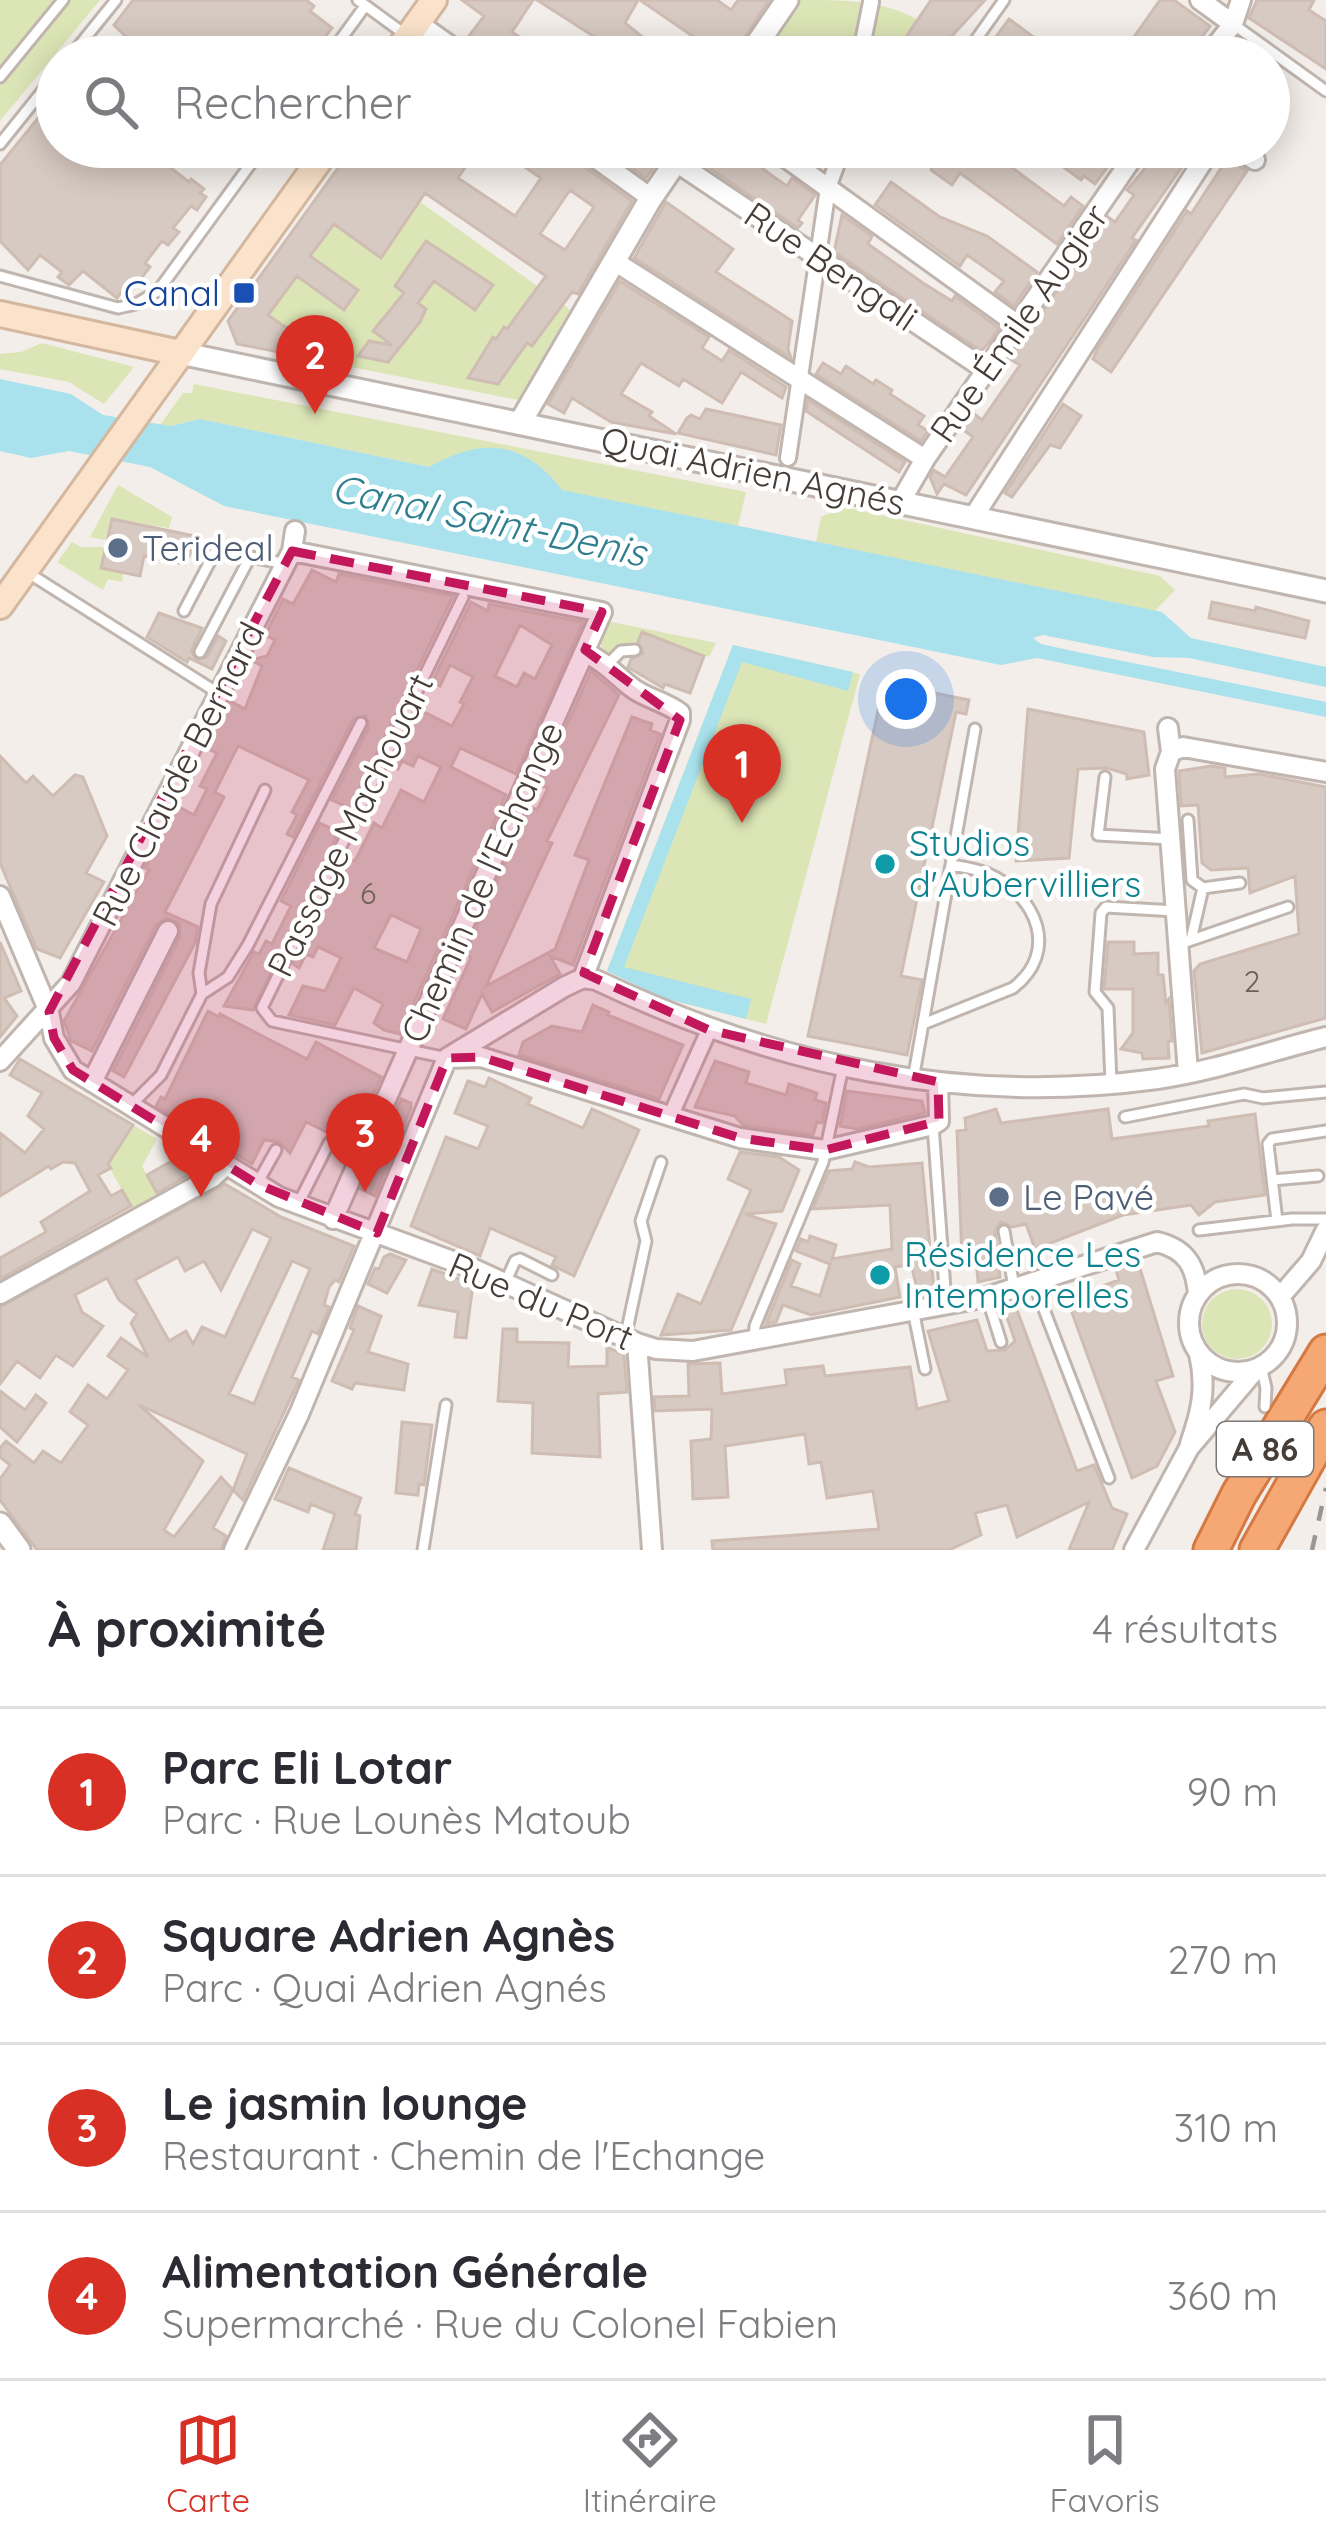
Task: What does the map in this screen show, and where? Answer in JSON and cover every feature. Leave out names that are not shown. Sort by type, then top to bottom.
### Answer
[{"type":"highway","name":"A 86","points":[[1211,1550],[1262,1454],[1326,1352]]},
{"type":"highway","name":"A 86","points":[[1257,1550],[1326,1427]]},
{"type":"main road","points":[[408,36],[434,0]]},
{"type":"main road","points":[[0,606],[314,168]]},
{"type":"main road","points":[[0,314],[180,353]]},
{"type":"street","points":[[762,36],[787,0]]},
{"type":"street","points":[[1200,0],[1234,24]]},
{"type":"street","points":[[1224,36],[1234,24],[1241,0]]},
{"type":"street","points":[[864,36],[871,2]]},
{"type":"street","points":[[609,168],[651,198]]},
{"type":"street","points":[[520,422],[671,168]]},
{"type":"street","name":"Rue Bengali","points":[[700,168],[820,259],[986,370]]},
{"type":"street","points":[[800,168],[1018,325]]},
{"type":"street","points":[[788,458],[828,188],[835,168]]},
{"type":"street","name":"Rue Émile Augier","points":[[901,501],[1126,168]]},
{"type":"street","points":[[974,516],[1198,168]]},
{"type":"street","points":[[614,261],[925,459]]},
{"type":"street","name":"Quai Adrien Agnés","points":[[180,353],[1326,591]]},
{"type":"street","name":"Chemin de l'Echange","points":[[291,548],[602,612],[333,1219]]},
{"type":"street","name":"Rue Claude Bernard","points":[[0,1061],[71,983],[291,548]]},
{"type":"street","points":[[234,1550],[299,1414],[449,1055],[590,979],[680,713],[633,688],[608,664],[584,652]]},
{"type":"street","points":[[1168,728],[1171,752],[1165,769],[1177,911],[1185,942],[1188,1073]]},
{"type":"street","points":[[1171,752],[1183,747],[1326,772]]},
{"type":"street","name":"Rue du Port","points":[[0,896],[49,1012],[54,1038],[73,1070],[297,1204],[505,1284],[631,1341],[656,1349],[694,1351],[754,1341],[987,1297],[1157,1242],[1186,1256],[1196,1275],[1198,1295]]},
{"type":"street","points":[[92,1082],[168,931]]},
{"type":"street","points":[[590,979],[709,1030],[843,1067],[938,1082],[1111,1083],[1188,1073],[1326,1037]]},
{"type":"street","points":[[670,1117],[709,1030]]},
{"type":"street","points":[[449,1055],[482,1057],[740,1138],[825,1150],[933,1125],[939,1121],[938,1082]]},
{"type":"street","points":[[0,1294],[213,1178],[227,1164]]},
{"type":"street","points":[[1280,1297],[1311,1261],[1326,1230]]},
{"type":"street","points":[[1134,1550],[1189,1448],[1202,1410],[1205,1381],[1190,1335],[1189,1314],[1211,1282],[1249,1275],[1280,1297],[1287,1330],[1281,1347],[1189,1448]]},
{"type":"street","points":[[631,1341],[652,1550]]},
{"type":"street","points":[[1199,1354],[1215,1367],[1235,1373],[1258,1368]]},
{"type":"street","points":[[0,1524],[20,1550]]},
{"type":"lane","points":[[0,77],[63,0]]},
{"type":"lane","points":[[87,36],[116,0]]},
{"type":"lane","points":[[979,36],[1004,0]]},
{"type":"lane","points":[[341,36],[362,3],[402,36]]},
{"type":"lane","points":[[1234,24],[1250,36]]},
{"type":"lane","points":[[1290,65],[1326,91]]},
{"type":"lane","points":[[0,144],[36,99]]},
{"type":"lane","points":[[0,276],[118,308],[136,304],[158,291],[248,168]]},
{"type":"lane","points":[[184,611],[216,550],[250,557],[291,548]]},
{"type":"lane","points":[[200,652],[250,557]]},
{"type":"lane","points":[[25,571],[219,694]]},
{"type":"lane","name":"Passage Machouart","points":[[449,1055],[406,1051],[272,1021],[262,1002],[463,597]]},
{"type":"lane","points":[[608,664],[621,651],[635,650]]},
{"type":"lane","points":[[131,1106],[161,1075],[202,994],[228,977],[248,944],[361,723]]},
{"type":"lane","points":[[913,1080],[975,729]]},
{"type":"lane","points":[[1105,777],[1097,835],[1172,839]]},
{"type":"lane","points":[[202,994],[199,973],[212,904],[266,790]]},
{"type":"lane","points":[[1188,820],[1192,880],[1202,888],[1240,883]]},
{"type":"lane","points":[[923,1024],[1013,988],[1040,956],[1037,924],[1017,892],[989,874],[951,865]]},
{"type":"lane","points":[[1185,942],[1202,888]]},
{"type":"lane","points":[[1111,1083],[1108,1008],[1095,992],[1101,913],[1106,907],[1177,911]]},
{"type":"lane","points":[[1185,942],[1288,907]]},
{"type":"lane","points":[[754,1341],[755,1326],[825,1150],[843,1067]]},
{"type":"lane","points":[[1125,1117],[1244,1094],[1263,1098],[1326,1092]]},
{"type":"lane","points":[[933,1125],[946,1303]]},
{"type":"lane","points":[[1276,1221],[1268,1144],[1272,1139],[1326,1132]]},
{"type":"lane","points":[[297,1204],[329,1143]]},
{"type":"lane","points":[[257,1184],[276,1150]]},
{"type":"lane","points":[[631,1341],[646,1241],[641,1221],[662,1162]]},
{"type":"lane","points":[[1272,1180],[1318,1176]]},
{"type":"lane","points":[[1199,1230],[1326,1219]]},
{"type":"lane","points":[[1004,1231],[1109,1478]]},
{"type":"lane","points":[[505,1284],[520,1259],[552,1275]]},
{"type":"lane","points":[[987,1297],[1001,1342]]},
{"type":"lane","points":[[914,1310],[925,1369]]},
{"type":"lane","points":[[1258,1368],[1266,1388],[1264,1407]]},
{"type":"lane","points":[[423,1550],[446,1405]]},
{"type":"highlighted area","points":[[292,551],[602,612],[585,650],[680,720],[584,973],[709,1030],[938,1082],[939,1121],[825,1150],[740,1138],[481,1057],[447,1058],[377,1233],[257,1184],[73,1070],[54,1038],[49,1012]]},
{"type":"green space","points":[[0,0],[100,0],[70,36],[36,36],[36,77],[0,121]]},
{"type":"green space","points":[[800,0],[877,5],[918,20],[907,36],[775,36]]},
{"type":"green space","points":[[419,201],[540,288],[510,331],[493,338],[480,355],[483,358],[527,343],[532,346],[563,304],[570,310],[518,400],[311,359],[327,334],[285,327],[268,315],[334,224],[381,257],[396,238],[349,204]]},
{"type":"green space","points":[[42,343],[134,367],[104,404],[69,382],[0,369],[0,354]]},
{"type":"green space","points":[[194,384],[746,492],[738,526],[561,490],[532,462],[501,449],[466,451],[429,467],[200,419],[160,425],[183,393],[192,393]]},
{"type":"green space","points":[[118,485],[172,517],[169,528],[112,519],[105,540],[90,537]]},
{"type":"green space","points":[[844,507],[1160,576],[1175,590],[1155,611],[816,542],[821,517]]},
{"type":"green space","points":[[72,542],[104,547],[101,567],[124,572],[122,582],[108,579],[103,590],[57,562]]},
{"type":"green space","points":[[606,621],[716,643],[709,657],[642,631],[636,646],[620,646],[610,655],[599,638]]},
{"type":"green space","points":[[733,645],[860,674],[766,1024],[663,998],[607,971]]},
{"type":"green space","points":[[133,1125],[157,1139],[142,1166],[157,1194],[132,1208],[108,1165]]},
{"type":"green space","points":[[1237,1289],[1262,1299],[1272,1324],[1262,1349],[1237,1359],[1212,1349],[1202,1324],[1212,1299]]},
{"type":"water","name":"Canal Saint-Denis","points":[[0,379],[71,394],[103,415],[171,426],[200,419],[429,467],[466,451],[501,448],[532,461],[562,490],[1162,612],[1191,638],[1326,667],[1326,687],[1189,658],[1153,657],[1043,635],[1033,638],[1073,651],[1326,702],[1326,717],[1037,658],[1001,665],[224,506],[150,467],[69,451],[31,458],[0,451]]},
{"type":"water","points":[[733,645],[853,672],[848,691],[742,662],[624,967],[751,999],[746,1019],[663,998],[607,971]]},
{"type":"building","points":[[133,0],[306,0],[314,6],[310,11],[332,28],[326,36],[125,36],[114,25]]},
{"type":"building","points":[[462,0],[533,0],[512,32],[518,36],[469,36],[484,16]]},
{"type":"building","points":[[537,0],[638,0],[625,23],[641,36],[593,36]]},
{"type":"building","points":[[640,0],[717,0],[731,10],[738,0],[769,0],[746,36],[692,36]]},
{"type":"building","points":[[931,0],[985,0],[952,36],[907,36]]},
{"type":"building","points":[[1160,0],[1174,0],[1210,26],[1203,36],[1135,36]]},
{"type":"building","points":[[1257,0],[1314,0],[1309,10],[1326,21],[1326,69],[1290,45],[1290,36],[1276,36],[1249,18]]},
{"type":"building","points":[[1009,19],[1032,36],[996,36]]},
{"type":"building","points":[[36,121],[36,168],[171,168],[204,189],[200,193],[206,197],[197,210],[191,206],[173,228],[179,232],[168,245],[162,241],[131,291],[125,286],[117,298],[83,271],[69,285],[58,277],[62,272],[40,255],[28,270],[0,241],[0,165]]},
{"type":"building","points":[[338,168],[465,168],[458,178],[515,216],[541,178],[526,168],[586,168],[632,201],[578,294],[572,292],[498,384],[468,378],[493,337],[507,329],[546,276],[425,193],[381,258],[334,224],[310,256],[358,290],[344,310],[297,276],[268,315],[285,327],[328,334],[311,358],[237,344],[228,321]],"holes":[[[570,190],[594,207],[565,250],[540,234]]]},
{"type":"building","points":[[632,168],[653,168],[646,178]]},
{"type":"building","points":[[709,168],[762,168],[787,186],[792,178],[815,195],[798,220],[802,223],[798,228]]},
{"type":"building","points":[[1012,168],[1064,206],[1071,197],[1083,206],[1057,244],[960,173],[952,185],[931,170]]},
{"type":"building","points":[[1065,168],[1107,168],[1095,184],[1084,176],[1081,180]]},
{"type":"building","points":[[1145,168],[1181,168],[966,495],[944,484],[937,494],[930,477],[934,470],[945,477],[973,437],[962,429],[973,413],[982,420],[1020,365],[1010,359],[1108,217],[1115,222],[1134,195],[1127,190]]},
{"type":"building","points":[[1221,168],[1247,171],[1111,372],[1093,359],[1097,350],[1187,211],[1191,214]]},
{"type":"building","points":[[891,182],[940,217],[987,236],[1037,272],[1014,306],[995,292],[1004,281],[967,255],[960,266],[875,205]]},
{"type":"building","points":[[666,202],[733,249],[716,272],[792,321],[791,358],[634,258]]},
{"type":"building","points":[[842,215],[872,236],[868,244],[999,328],[989,343],[981,351],[834,252]]},
{"type":"building","points":[[426,241],[493,285],[475,310],[434,281],[418,303],[426,309],[420,322],[388,362],[358,356],[369,341],[392,345],[373,331],[404,293],[395,286]]},
{"type":"building","points":[[620,281],[709,337],[702,348],[722,361],[729,350],[786,387],[782,398],[741,372],[722,403],[683,379],[679,386],[641,363],[621,394],[652,412],[649,416],[676,434],[611,422],[572,398],[564,413],[548,404]]},
{"type":"building","points":[[823,363],[841,374],[846,366],[892,390],[890,394],[924,416],[918,425],[928,431],[921,441],[816,374]]},
{"type":"building","points":[[808,400],[905,462],[899,472],[806,411]]},
{"type":"building","points":[[1063,404],[1081,416],[1060,448],[1050,445],[1012,497],[1005,493]]},
{"type":"building","points":[[706,409],[781,425],[776,455],[678,433],[687,418],[700,419]]},
{"type":"building","points":[[112,519],[199,537],[185,564],[144,556],[140,576],[101,568]]},
{"type":"building","points":[[312,570],[336,582],[339,574],[453,596],[350,808],[332,800],[369,727],[366,716],[353,719],[293,837],[287,834],[297,815],[292,812],[309,780],[238,746],[215,792],[224,797],[165,912],[198,927],[195,943],[124,1077],[113,1071],[180,937],[179,923],[166,918],[156,925],[92,1051],[71,1041],[64,1021],[149,870],[145,868],[177,806],[194,815],[207,789],[200,786],[217,753],[206,748],[230,701],[245,709],[262,666],[251,660],[267,656],[275,640],[265,635],[283,599],[293,604]]},
{"type":"building","points":[[471,602],[488,611],[489,604],[583,622],[516,774],[460,748],[451,767],[506,795],[400,1034],[374,1023],[383,1004],[354,988],[335,1025],[289,1015],[303,986],[325,991],[341,958],[318,947],[313,957],[306,954],[299,968],[293,964],[346,857],[355,861],[374,823],[382,828],[401,790],[424,802],[441,767],[418,756],[413,766],[402,761],[398,769],[391,765],[418,709],[452,726],[473,677],[450,665],[440,686],[432,682]],"holes":[[[520,625],[552,645],[535,679],[524,673],[517,687],[495,676]],[[391,915],[421,929],[407,962],[374,948]]]},
{"type":"building","points":[[1212,602],[1309,621],[1305,638],[1209,618]]},
{"type":"building","points":[[159,613],[202,628],[191,651],[197,660],[207,657],[218,636],[226,641],[212,669],[189,658],[187,662],[147,637]]},
{"type":"building","points":[[642,632],[704,656],[690,693],[665,684],[663,688],[628,667],[631,659],[643,653],[638,642]]},
{"type":"building","points":[[591,671],[619,695],[547,841],[552,843],[486,986],[555,949],[589,860],[575,855],[632,717],[652,724],[650,730],[660,734],[573,965],[550,956],[560,974],[492,1012],[482,994],[466,1029],[443,1019],[471,957],[465,954],[530,807],[537,810],[548,788],[540,785]]},
{"type":"building","name":"Studios d'Aubervilliers","points":[[884,683],[969,700],[966,714],[956,712],[901,976],[922,980],[907,1055],[808,1036]]},
{"type":"building","points":[[1028,709],[1144,732],[1149,775],[1127,779],[1127,774],[1107,768],[1078,769],[1069,858],[1016,861]]},
{"type":"building","points":[[0,756],[26,783],[33,776],[53,796],[75,775],[83,777],[107,836],[86,873],[104,882],[60,958],[37,949],[0,863]]},
{"type":"building","points":[[1225,768],[1225,777],[1259,774],[1326,787],[1326,1018],[1202,1053],[1194,971],[1200,964],[1299,934],[1295,876],[1250,893],[1248,868],[1211,870],[1202,863],[1198,805],[1181,806],[1179,771]]},
{"type":"building","points":[[320,823],[338,832],[253,1010],[224,1006],[254,952],[259,954],[266,941],[272,944],[291,906],[281,901]]},
{"type":"building","points":[[0,942],[21,991],[4,998],[17,1016],[0,1037]]},
{"type":"building","points":[[1108,942],[1134,942],[1134,954],[1158,953],[1158,975],[1163,975],[1166,1003],[1169,999],[1169,1058],[1143,1059],[1142,1053],[1121,1049],[1133,1033],[1133,989],[1104,989]]},
{"type":"building","points":[[593,1005],[683,1045],[659,1099],[519,1055],[523,1042],[552,1026],[582,1032]]},
{"type":"building","points":[[208,1011],[307,1059],[316,1042],[381,1077],[351,1144],[306,1122],[290,1153],[279,1142],[264,1140],[252,1164],[156,1106],[161,1097],[165,1099]]},
{"type":"building","points":[[20,1059],[133,1125],[108,1164],[111,1168],[98,1175],[111,1196],[122,1190],[131,1206],[0,1279],[0,1258],[46,1232],[41,1222],[90,1191],[75,1163],[63,1162],[0,1196],[0,1133],[25,1153],[44,1129],[28,1116],[42,1093],[10,1075]]},
{"type":"building","points":[[715,1061],[749,1072],[746,1083],[786,1095],[789,1084],[817,1093],[815,1100],[826,1103],[822,1123],[817,1122],[813,1135],[743,1125],[735,1116],[695,1107]]},
{"type":"building","points":[[489,1078],[531,1098],[528,1104],[583,1128],[592,1109],[639,1130],[574,1276],[552,1265],[556,1257],[490,1228],[480,1256],[411,1226],[446,1137],[478,1149],[488,1126],[455,1113],[468,1081],[485,1087]]},
{"type":"building","points":[[847,1091],[922,1101],[925,1113],[857,1129],[840,1126]]},
{"type":"building","points":[[401,1099],[411,1103],[411,1108],[375,1196],[361,1189]]},
{"type":"building","points":[[996,1109],[1001,1123],[1108,1109],[1112,1139],[1209,1126],[1208,1121],[1255,1114],[1265,1195],[1215,1202],[1199,1215],[1191,1205],[1123,1215],[1035,1249],[1026,1224],[1012,1227],[1001,1222],[995,1231],[1000,1277],[978,1282],[976,1258],[962,1259],[957,1131],[966,1130],[965,1118]]},
{"type":"building","points":[[740,1152],[779,1157],[799,1170],[782,1211],[745,1214],[776,1224],[731,1330],[661,1335],[678,1294],[701,1304],[751,1190],[728,1179]]},
{"type":"building","points":[[184,1154],[199,1169],[157,1193],[147,1175]]},
{"type":"building","points":[[855,1162],[869,1167],[922,1163],[934,1290],[918,1293],[911,1264],[895,1267],[900,1297],[811,1315],[783,1305],[776,1322],[766,1324],[792,1260],[800,1264],[791,1286],[820,1296],[830,1264],[796,1251],[801,1239],[808,1242],[810,1236],[836,1245],[832,1259],[892,1249],[890,1205],[813,1209],[829,1171],[852,1169]]},
{"type":"building","points":[[225,1184],[281,1217],[354,1246],[339,1282],[329,1287],[324,1305],[329,1307],[318,1334],[312,1331],[292,1377],[299,1380],[243,1500],[233,1490],[213,1528],[226,1536],[221,1550],[37,1550],[0,1500],[0,1479],[10,1465],[0,1457],[0,1448],[6,1441],[34,1463],[43,1451],[61,1463],[88,1425],[70,1412],[88,1385],[107,1399],[128,1370],[108,1356],[121,1338],[148,1357],[131,1323],[137,1314],[119,1300],[107,1278],[75,1295],[82,1312],[103,1326],[73,1366],[56,1355],[40,1378],[17,1361],[0,1384],[0,1307]],"holes":[[[252,1229],[271,1238],[225,1337],[202,1327],[193,1344],[186,1331],[169,1341],[135,1280],[178,1257],[185,1271],[204,1261],[221,1290]],[[292,1261],[310,1269],[254,1404],[229,1394]],[[139,1405],[247,1454],[233,1490],[221,1477],[174,1537],[164,1530],[203,1461]]]},
{"type":"building","points":[[390,1254],[406,1260],[387,1293],[368,1284],[375,1268]]},
{"type":"building","points":[[1138,1262],[1173,1376],[1156,1381],[1175,1432],[1157,1466],[1132,1478],[1067,1299],[1119,1280],[1116,1270]]},
{"type":"building","points":[[432,1269],[473,1284],[466,1338],[455,1337],[458,1312],[419,1305]]},
{"type":"building","points":[[1014,1302],[1077,1471],[1094,1465],[1112,1508],[1127,1514],[1112,1550],[1069,1550],[1089,1502],[1017,1537],[1007,1505],[975,1513],[981,1535],[949,1550],[713,1550],[712,1541],[879,1529],[873,1491],[827,1498],[821,1462],[809,1464],[805,1434],[725,1446],[728,1497],[693,1499],[691,1441],[711,1439],[712,1409],[655,1411],[654,1397],[689,1396],[688,1364],[720,1363],[722,1394],[787,1385],[785,1370],[823,1366],[825,1376],[910,1367],[917,1409],[949,1401],[928,1331],[977,1320],[987,1351],[1005,1350],[1015,1341],[1003,1306]]},
{"type":"building","points":[[358,1306],[381,1316],[368,1352],[408,1364],[404,1390],[355,1383],[352,1389],[332,1381],[354,1330],[350,1328]]},
{"type":"building","points":[[503,1329],[517,1329],[517,1342],[569,1343],[568,1367],[607,1366],[607,1347],[624,1355],[627,1392],[598,1394],[600,1457],[532,1453],[533,1403],[498,1401]]},
{"type":"building","points":[[0,1391],[25,1410],[36,1395],[46,1403],[17,1442],[0,1427]]},
{"type":"building","points":[[402,1422],[432,1425],[424,1485],[419,1484],[418,1495],[396,1493]]},
{"type":"building","points":[[289,1468],[361,1498],[355,1514],[360,1516],[356,1550],[323,1550],[335,1514],[311,1504],[308,1512],[275,1499]]},
{"type":"railway","points":[[1312,1550],[1326,1488]]},
{"type":"place","name":"Canal","points":[[244,293]]},
{"type":"place","name":"Square Adrien Agnès","points":[[315,414]]},
{"type":"place","name":"Terideal","points":[[118,548]]},
{"type":"place","name":"Parc Eli Lotar","points":[[742,823]]},
{"type":"place","name":"Studios d'Aubervilliers","points":[[885,864]]},
{"type":"place","name":"Le jasmin lounge","points":[[365,1192]]},
{"type":"place","name":"Alimentation Générale","points":[[201,1197]]},
{"type":"place","name":"Le Pavé","points":[[999,1197]]},
{"type":"place","name":"Résidence Les Intemporelles","points":[[880,1275]]}]
